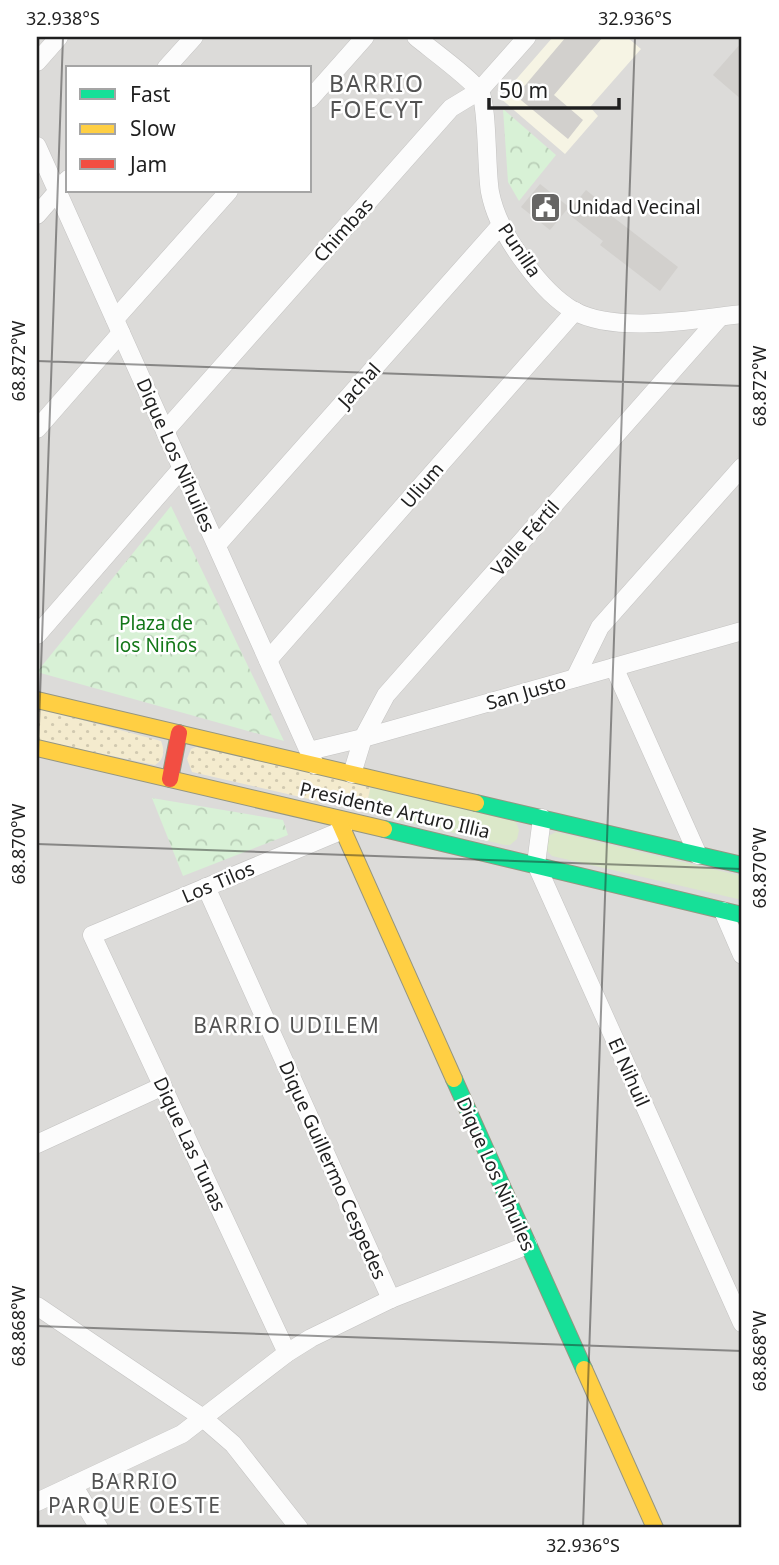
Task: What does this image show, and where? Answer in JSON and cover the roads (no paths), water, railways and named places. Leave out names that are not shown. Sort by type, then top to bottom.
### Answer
[{"type":"street","points":[[37,62],[59,37]]},
{"type":"street","points":[[168,66],[194,37]]},
{"type":"street","points":[[312,97],[365,37]]},
{"type":"street","points":[[416,37],[479,90]]},
{"type":"street","name":"Chimbas","points":[[165,431],[451,108],[479,90],[527,37]]},
{"type":"street","name":"Punilla","points":[[479,90],[485,120],[486,166],[490,194],[509,240],[531,272],[550,292],[575,311],[596,318],[638,323],[665,323],[742,314]]},
{"type":"street","name":"Dique Los Nihuiles","points":[[37,145],[63,185],[118,326],[312,758]]},
{"type":"street","points":[[37,215],[63,185]]},
{"type":"street","points":[[37,429],[228,192]]},
{"type":"street","name":"Jachal","points":[[217,545],[501,225]]},
{"type":"street","name":"Ulium","points":[[268,660],[575,311]]},
{"type":"street","name":"Valle Fértil","points":[[352,774],[363,738],[387,695],[720,317]]},
{"type":"street","points":[[575,678],[600,627],[742,467]]},
{"type":"street","points":[[37,635],[182,468]]},
{"type":"street","name":"San Justo","points":[[312,758],[363,738],[742,631]]},
{"type":"street","points":[[614,667],[698,855]]},
{"type":"street","name":"Presidente Arturo Illia","points":[[37,700],[179,733],[312,758],[352,774],[742,865]]},
{"type":"street","points":[[170,779],[179,733]]},
{"type":"street","name":"Presidente Arturo Illia","points":[[37,748],[170,779],[341,824],[536,864],[742,915]]},
{"type":"street","points":[[536,864],[542,818]]},
{"type":"street","name":"Dique Los Nihuiles","points":[[341,824],[655,1528]]},
{"type":"street","name":"Los Tilos","points":[[92,935],[206,887],[341,824]]},
{"type":"street","name":"El Nihuil","points":[[536,864],[742,1323]]},
{"type":"street","name":"Dique Guillermo Cespedes","points":[[206,887],[391,1299]]},
{"type":"street","points":[[723,911],[742,954]]},
{"type":"street","name":"Dique Las Tunas","points":[[92,935],[287,1353]]},
{"type":"street","points":[[37,1144],[163,1086]]},
{"type":"street","points":[[37,1502],[183,1434],[287,1353],[311,1338],[391,1299],[527,1245]]},
{"type":"street","points":[[37,1306],[203,1418],[233,1444],[299,1528]]},
{"type":"street","points":[[73,1485],[99,1528]]},
{"type":"place","name":"Unidad Vecinal","points":[[545,207]]},
{"type":"district","name":"BARRIO FOECYT","points":[[377,97]]},
{"type":"district","name":"BARRIO UDILEM","points":[[287,1026]]},
{"type":"district","name":"BARRIO PARQUE OESTE","points":[[135,1494]]},
{"type":"park label","name":"Plaza de los Niños","points":[[156,634]]}]
